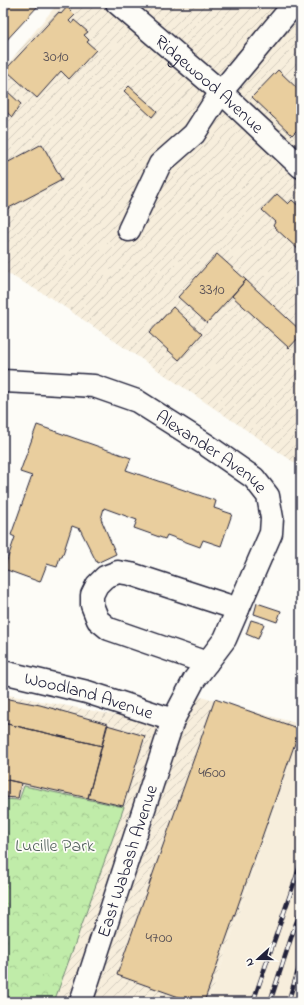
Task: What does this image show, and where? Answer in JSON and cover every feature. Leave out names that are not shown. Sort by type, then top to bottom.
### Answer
[{"type":"street","name":"Ridgewood Avenue","points":[[117,3],[221,92],[301,167]]},
{"type":"street","points":[[129,230],[160,164],[194,134],[221,92],[295,3]]},
{"type":"street","name":"Alexander Avenue","points":[[3,381],[94,386],[138,401],[254,478],[268,496],[272,518],[271,533],[224,639],[194,680],[174,720]]},
{"type":"street","points":[[207,663],[108,629],[98,620],[92,605],[92,595],[97,585],[105,577],[118,572],[131,574],[238,609]]},
{"type":"street","name":"Woodland Avenue","points":[[3,672],[87,692],[174,720]]},
{"type":"street","name":"East Wabash Avenue","points":[[81,1002],[174,720]]},
{"type":"shaded area","points":[[58,3],[301,3],[301,467],[51,298],[3,271],[3,70]]},
{"type":"shaded area","points":[[186,693],[299,724],[278,795],[209,1002],[54,1002],[124,807],[23,786],[19,800],[3,799],[3,694],[175,726]]},
{"type":"shaded area","points":[[301,718],[301,1002],[209,1002],[278,795]]},
{"type":"green space","name":"Lucille Park","points":[[24,786],[124,807],[54,1002],[3,1002],[3,799],[19,800]]},
{"type":"building","points":[[3,3],[34,3],[38,6],[3,44]]},
{"type":"building","points":[[67,7],[75,15],[69,21],[72,24],[74,20],[88,32],[84,35],[89,40],[87,42],[96,50],[69,79],[61,71],[37,98],[8,72],[8,67],[59,12],[61,14]]},
{"type":"building","points":[[278,70],[301,92],[301,126],[292,135],[252,97]]},
{"type":"building","points":[[129,86],[157,111],[152,117],[124,91]]},
{"type":"building","points":[[7,91],[21,104],[12,117],[3,109],[3,96]]},
{"type":"building","points":[[42,144],[62,180],[3,211],[3,165]]},
{"type":"building","points":[[277,194],[288,204],[292,200],[301,208],[301,252],[273,226],[275,222],[262,210]]},
{"type":"building","points":[[217,254],[246,280],[207,323],[178,297]]},
{"type":"building","points":[[246,280],[301,331],[301,335],[289,348],[232,296]]},
{"type":"building","points":[[173,307],[202,334],[179,360],[149,333]]},
{"type":"building","points":[[37,425],[131,458],[126,470],[216,501],[214,508],[232,514],[221,546],[203,540],[200,547],[167,535],[165,539],[134,528],[137,520],[104,508],[101,519],[116,554],[97,563],[80,529],[72,526],[62,557],[60,557],[57,567],[47,564],[40,582],[4,569],[15,537],[11,535],[32,476],[20,472]]},
{"type":"building","points":[[257,603],[281,611],[277,622],[254,614]]},
{"type":"building","points":[[251,620],[264,624],[258,639],[246,634]]},
{"type":"building","points":[[3,698],[40,705],[108,724],[102,746],[3,723]]},
{"type":"building","points":[[215,699],[300,729],[204,1002],[193,1002],[117,975]]},
{"type":"building","points":[[3,723],[102,746],[88,798],[3,779]]},
{"type":"building","points":[[107,725],[145,736],[123,806],[88,798]]},
{"type":"building","points":[[3,779],[21,783],[18,798],[3,797]]},
{"type":"railway","points":[[253,1002],[301,863]]},
{"type":"railway","points":[[270,1002],[301,911]]},
{"type":"railway","points":[[288,1002],[301,962]]}]
